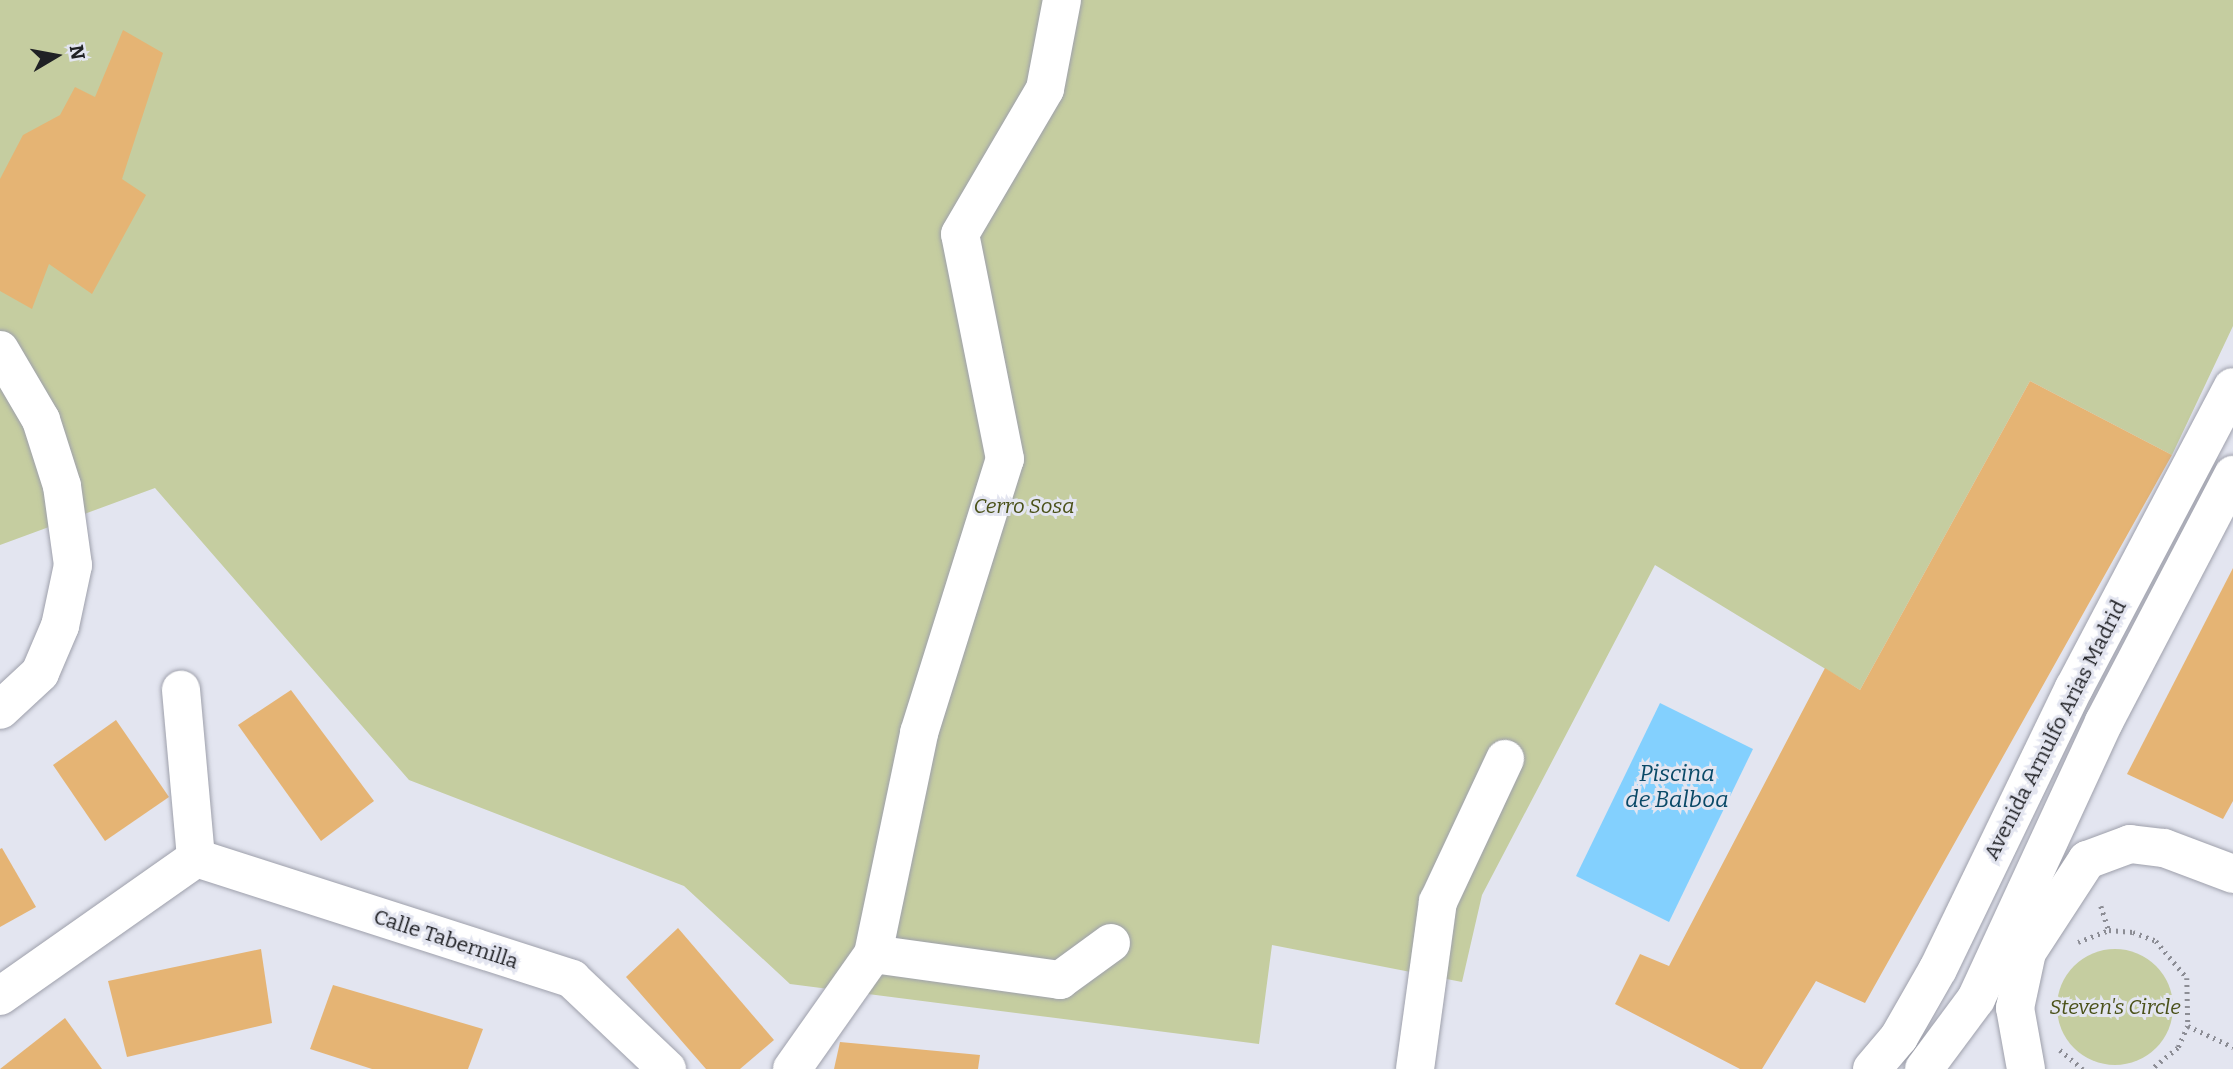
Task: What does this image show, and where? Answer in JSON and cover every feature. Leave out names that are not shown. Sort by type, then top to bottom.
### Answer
[{"type":"main road","points":[[792,1069],[873,954],[919,733],[1005,459],[960,234],[1045,89],[1062,0]]},
{"type":"main road","points":[[0,350],[41,420],[62,486],[73,565],[60,626],[40,673],[0,710]]},
{"type":"main road","name":"Avenida Arnulfo Arias Madrid","points":[[1872,1069],[1899,1037],[1938,969],[2068,700],[2233,387]]},
{"type":"main road","name":"Avenida Arnulfo Arias Madrid","points":[[1924,1069],[1976,999],[2104,722],[2233,475]]},
{"type":"main road","points":[[0,996],[196,858],[181,690]]},
{"type":"main road","points":[[1415,1069],[1438,902],[1505,759]]},
{"type":"main road","points":[[2026,1069],[2015,1009],[2027,952],[2087,860],[2130,844],[2164,848],[2233,874]]},
{"type":"main road","name":"Calle Tabernilla","points":[[196,858],[572,979],[667,1069]]},
{"type":"main road","points":[[873,954],[1060,980],[1111,943]]},
{"type":"path","points":[[2065,951],[2109,930],[2156,941],[2187,978],[2188,1026],[2178,1048],[2152,1069]]},
{"type":"path","points":[[2188,1026],[2233,1047]]},
{"type":"path","points":[[2054,1042],[2083,1069]]},
{"type":"green space","name":"Cerro Sosa","points":[[0,0],[2233,0],[2233,326],[2172,455],[2030,381],[1860,690],[1655,565],[1482,895],[1462,982],[1272,945],[1259,1044],[790,984],[684,886],[409,780],[155,488],[0,545]]},
{"type":"green space","name":"Steven's Circle","points":[[2115,949],[2137,954],[2156,966],[2168,985],[2173,1007],[2168,1029],[2156,1048],[2137,1060],[2115,1065],[2093,1060],[2074,1048],[2062,1029],[2057,1007],[2062,985],[2074,966],[2093,954]]},
{"type":"water","name":"Piscina de Balboa","points":[[1660,703],[1753,749],[1669,922],[1576,876]]},
{"type":"building","points":[[123,30],[163,53],[122,179],[146,195],[92,294],[49,264],[32,309],[0,291],[0,179],[23,135],[60,115],[75,87],[95,97]]},
{"type":"building","points":[[2030,381],[2172,455],[1865,1003],[1816,981],[1762,1069],[1740,1069],[1615,1004],[1640,954],[1669,966],[1825,668],[1860,690]]},
{"type":"building","points":[[2233,568],[2233,801],[2223,819],[2127,774]]},
{"type":"building","points":[[291,690],[374,801],[321,841],[238,725]]},
{"type":"building","points":[[116,720],[169,797],[105,841],[53,765]]},
{"type":"building","points":[[2,848],[36,907],[0,927],[0,849]]},
{"type":"building","points":[[678,928],[774,1040],[740,1069],[706,1069],[626,977]]},
{"type":"building","points":[[261,949],[272,1023],[127,1057],[108,981]]},
{"type":"building","points":[[333,985],[483,1029],[468,1069],[372,1069],[310,1049]]},
{"type":"building","points":[[65,1018],[102,1069],[0,1069]]},
{"type":"building","points":[[840,1042],[980,1055],[978,1069],[834,1069]]}]
